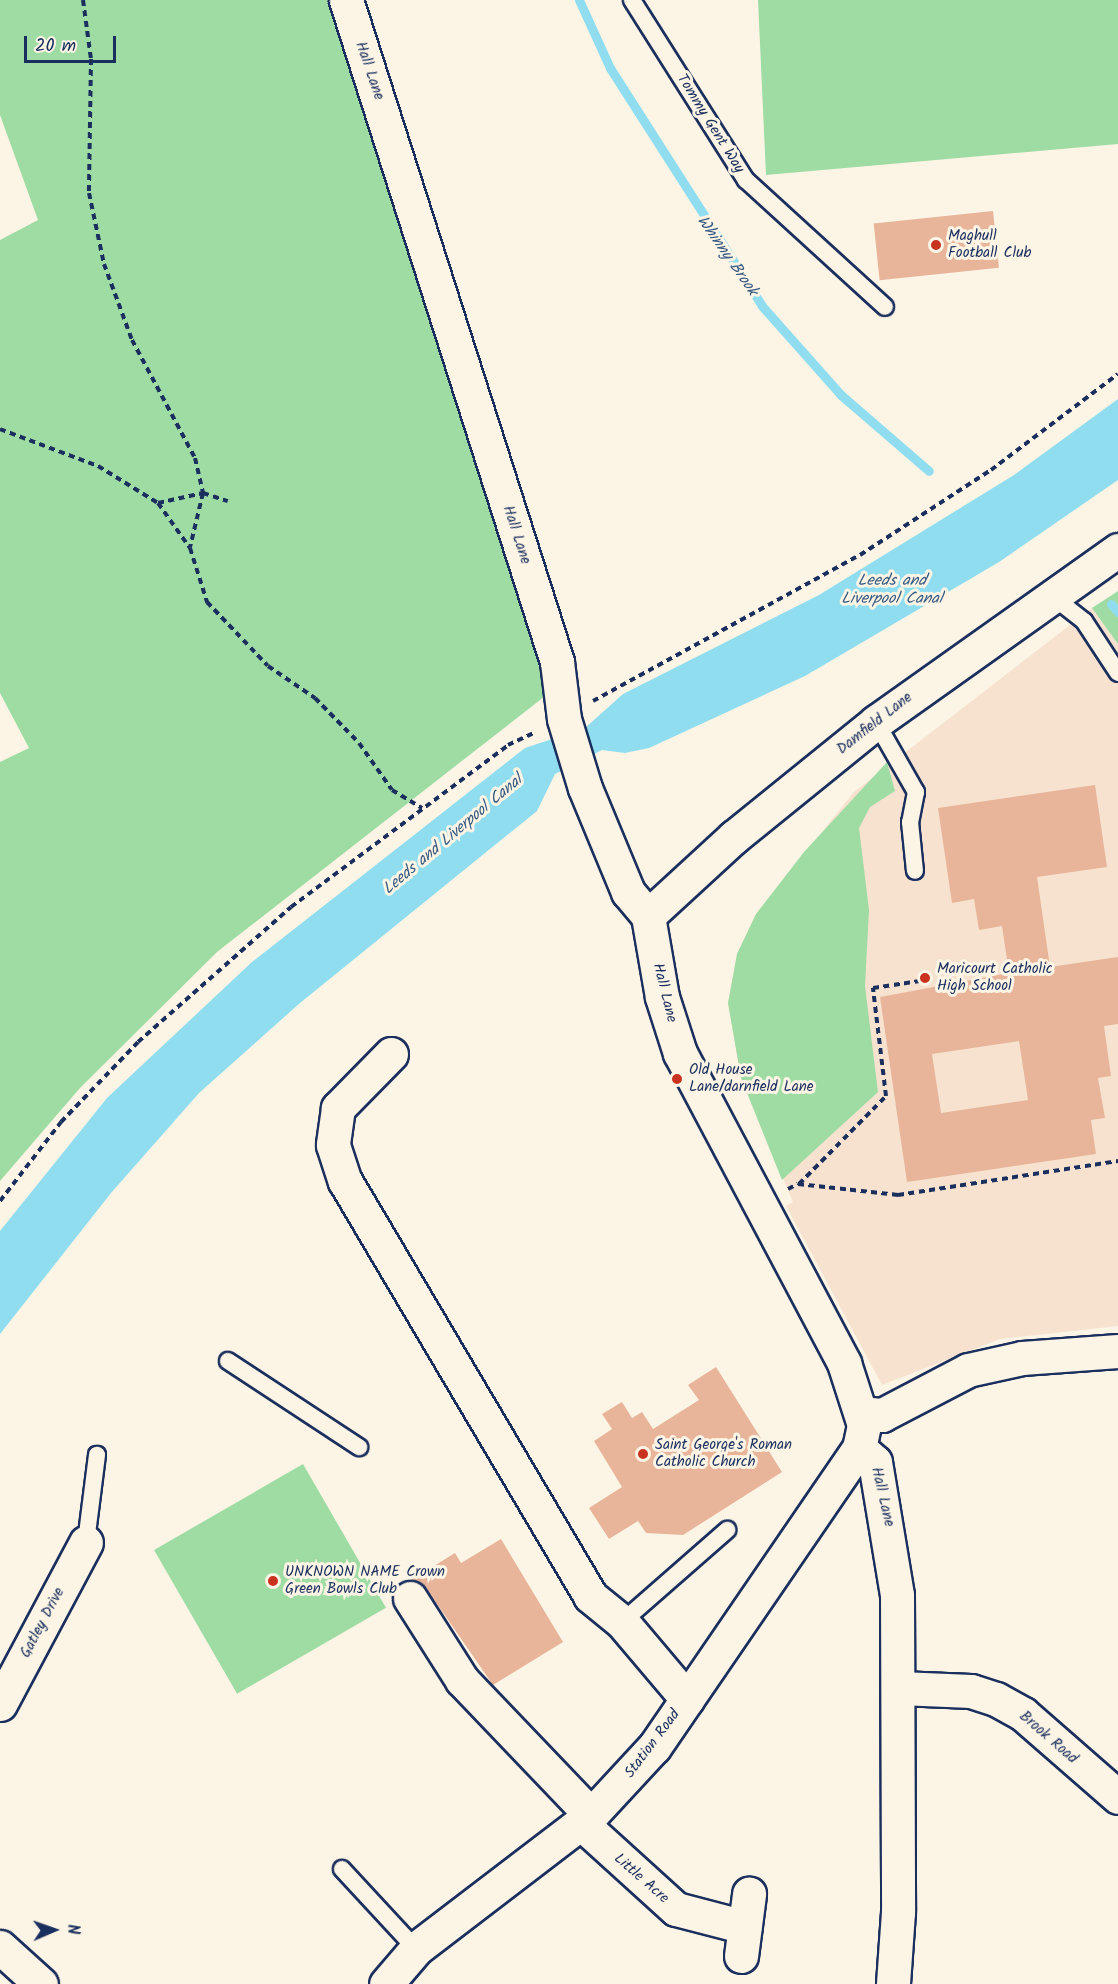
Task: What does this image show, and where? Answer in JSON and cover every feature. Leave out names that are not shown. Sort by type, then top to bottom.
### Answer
[{"type":"street","name":"Hall Lane","points":[[346,0],[557,662],[566,726],[585,788],[628,892],[648,916],[662,997],[680,1053],[844,1363],[862,1413],[859,1448],[875,1461],[886,1504],[897,1594],[899,1688],[893,1984]]},
{"type":"street","name":"Damfield Lane","points":[[648,916],[734,837],[876,722],[1118,550]]},
{"type":"street","points":[[391,1054],[338,1108],[333,1145],[345,1181],[590,1596],[622,1622],[687,1699]]},
{"type":"street","points":[[862,1413],[882,1415],[968,1370],[1022,1358],[1118,1351]]},
{"type":"street","name":"Station Road","points":[[386,1984],[416,1949],[586,1819],[654,1747],[859,1448]]},
{"type":"street","name":"Gatley Drive","points":[[0,1704],[86,1542]]},
{"type":"street","name":"Little Acre","points":[[410,1598],[462,1680],[586,1819],[676,1909],[743,1942],[749,1894]]},
{"type":"street","name":"Brook Road","points":[[899,1688],[971,1691],[996,1699],[1023,1714],[1118,1797]]},
{"type":"street","points":[[0,1947],[41,1984]]},
{"type":"lane","name":"Tommy Gent Way","points":[[632,0],[746,180],[885,307]]},
{"type":"lane","points":[[1052,596],[1084,621],[1118,673]]},
{"type":"lane","points":[[876,722],[916,792],[910,822],[915,871]]},
{"type":"lane","points":[[228,1361],[359,1447]]},
{"type":"lane","points":[[86,1542],[97,1455]]},
{"type":"lane","points":[[622,1622],[728,1530]]},
{"type":"lane","points":[[342,1869],[416,1949]]},
{"type":"path","points":[[83,0],[91,59],[88,193],[104,264],[132,340],[195,458],[203,493],[190,548]]},
{"type":"path","points":[[0,1201],[61,1122],[138,1042],[291,907],[422,808],[508,745],[566,726],[860,555],[991,470],[1118,374]]},
{"type":"path","points":[[0,429],[98,466],[158,503],[190,548],[207,602],[268,666],[315,698],[358,743],[392,790],[422,808]]},
{"type":"path","points":[[158,503],[203,493],[228,501]]},
{"type":"path","points":[[787,1190],[798,1184],[886,1096],[873,988],[926,980]]},
{"type":"path","points":[[798,1184],[898,1195],[1118,1161]]},
{"type":"shaded area","name":"Maricourt Catholic High School","points":[[1092,608],[1118,644],[1118,1326],[1000,1339],[882,1385],[786,1206],[793,1202],[741,1078],[728,1003],[737,954],[756,914],[854,792]]},
{"type":"green space","points":[[0,0],[331,0],[549,693],[217,952],[80,1088],[0,1181],[0,762],[29,748],[0,693],[0,240],[38,220],[0,115]]},
{"type":"green space","points":[[758,0],[1118,0],[1118,144],[766,175]]},
{"type":"green space","points":[[1118,591],[1118,644],[1092,608]]},
{"type":"green space","points":[[887,762],[895,791],[870,807],[859,828],[869,910],[865,986],[878,1092],[782,1180],[741,1078],[728,1003],[737,954],[756,914],[804,852]]},
{"type":"green space","name":"UNKNOWN NAME Crown Green Bowls Club","points":[[303,1464],[386,1608],[237,1694],[154,1550]]},
{"type":"water","name":"Leeds and Liverpool Canal","points":[[1118,399],[1118,480],[999,562],[805,676],[649,748],[625,753],[602,750],[555,774],[537,811],[300,1003],[199,1093],[111,1193],[0,1334],[0,1231],[107,1098],[252,962],[525,748],[585,728],[623,694],[819,595],[1014,475]]},
{"type":"building","name":"Maghull Football Club","points":[[993,211],[999,268],[880,280],[874,224]]},
{"type":"building","points":[[1095,785],[1107,867],[1037,877],[1050,967],[1118,957],[1118,1024],[1104,1026],[1111,1076],[1098,1078],[1105,1118],[1091,1120],[1096,1154],[907,1182],[880,997],[1009,973],[1002,926],[979,930],[974,899],[952,903],[938,808]],"holes":[[[1019,1041],[1028,1100],[941,1113],[932,1054]]]},
{"type":"building","name":"Saint George's Roman Catholic Church","points":[[716,1367],[782,1472],[683,1535],[646,1533],[638,1521],[609,1539],[589,1508],[622,1487],[594,1441],[612,1429],[602,1414],[622,1402],[632,1418],[642,1412],[653,1429],[699,1400],[688,1385]]},
{"type":"building","points":[[501,1539],[563,1642],[493,1685],[426,1588],[411,1580],[455,1553],[461,1563]]},
{"type":"waterway","name":"Whinny Brook","points":[[579,0],[610,68],[762,306],[841,395],[929,471]]},
{"type":"waterway","name":"Whinny Brook","points":[[1111,604],[1118,612]]},
{"type":"place","name":"Maghull Football Club","points":[[936,245]]},
{"type":"place","name":"Maricourt Catholic High School","points":[[925,978]]},
{"type":"place","name":"Old House Lane/darnfield Lane","points":[[677,1079]]},
{"type":"place","name":"Saint George's Roman Catholic Church","points":[[643,1454]]},
{"type":"place","name":"UNKNOWN NAME Crown Green Bowls Club","points":[[273,1581]]}]
